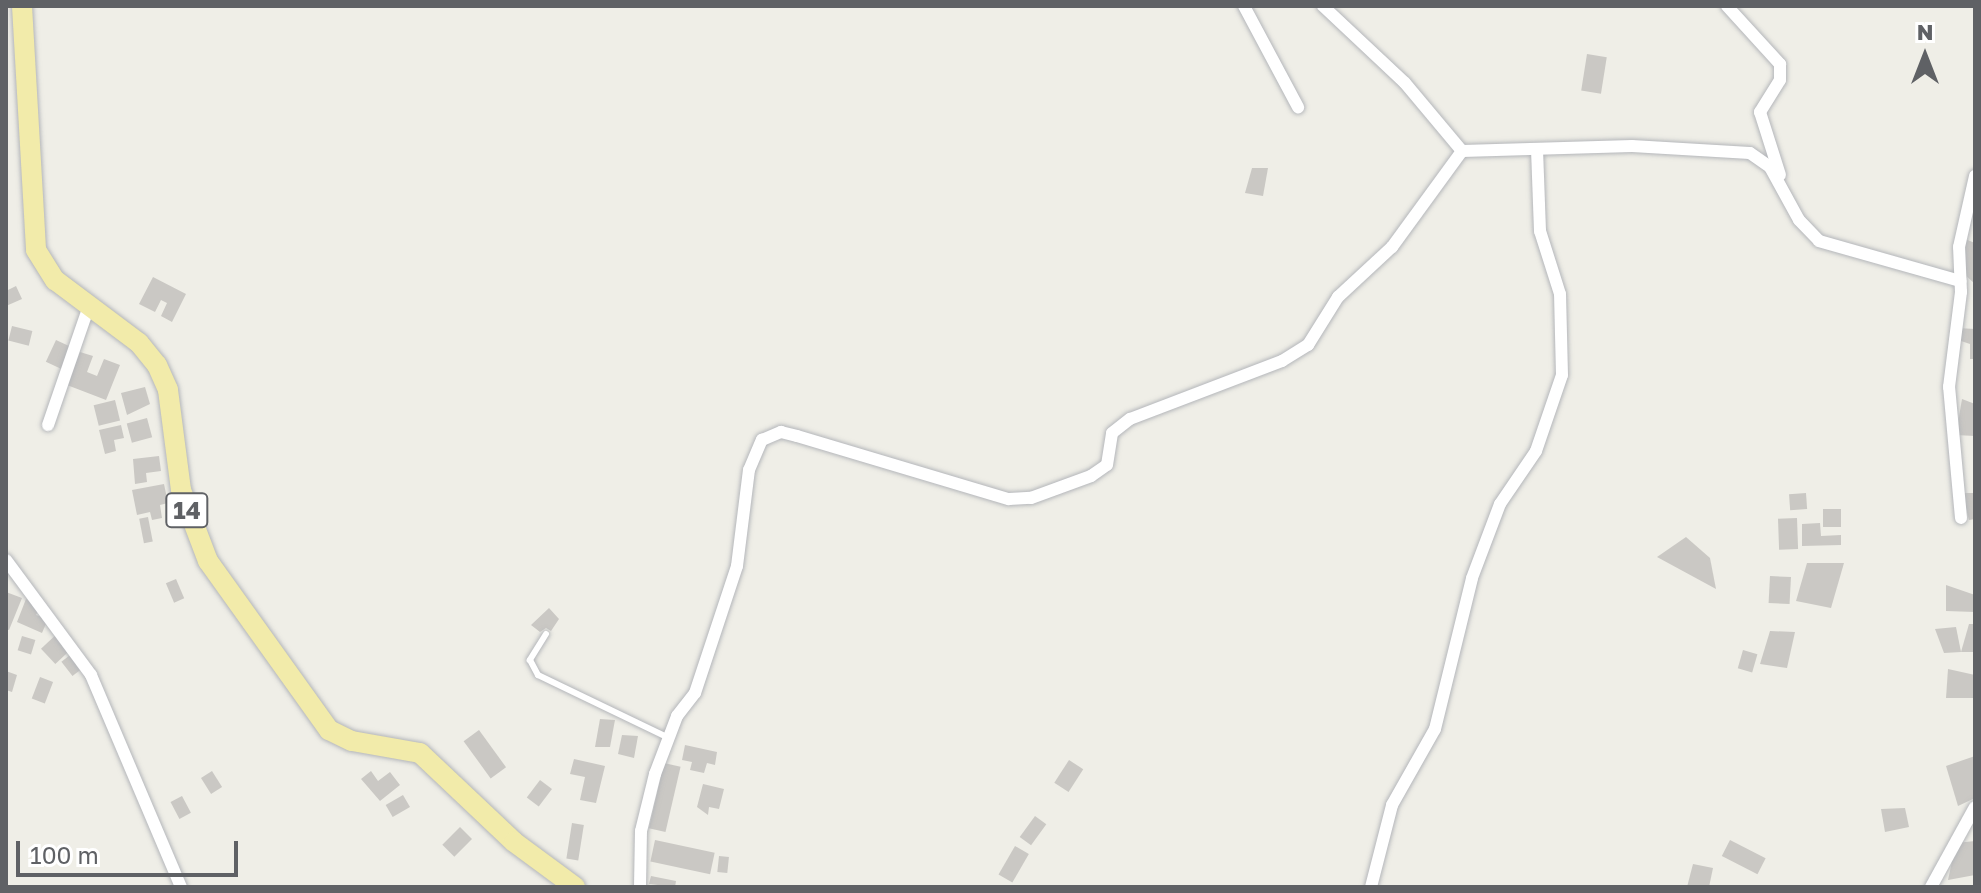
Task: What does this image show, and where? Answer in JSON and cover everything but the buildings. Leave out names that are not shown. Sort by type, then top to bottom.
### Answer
[{"type":"highway","name":"14","points":[[22,6],[36,250],[55,280],[139,343],[157,365],[168,390],[181,490],[199,541],[317,718],[352,741],[420,753],[514,842],[575,887]]},
{"type":"street","points":[[1323,6],[1405,83],[1462,151]]},
{"type":"street","points":[[1727,6],[1780,64],[1780,80],[1760,112],[1787,196]]},
{"type":"street","points":[[1248,7],[1298,107]]},
{"type":"street","points":[[1462,151],[1632,146],[1750,153],[1770,167],[1809,232],[1832,248],[1960,281]]},
{"type":"street","points":[[1371,887],[1392,805],[1431,743],[1472,578],[1500,504],[1536,451],[1562,375],[1560,294],[1541,236],[1537,149]]},
{"type":"street","points":[[640,887],[641,831],[660,759],[672,739],[677,716],[695,693],[737,566],[749,470],[762,440],[781,432],[1009,499],[1042,495],[1091,476],[1106,467],[1112,433],[1130,419],[1282,361],[1308,345],[1338,297],[1392,247],[1462,151]]},
{"type":"street","points":[[1961,518],[1949,387],[1960,298],[1959,247],[1975,176]]},
{"type":"street","points":[[1960,298],[1975,299]]},
{"type":"street","points":[[48,425],[89,306]]},
{"type":"street","points":[[6,560],[91,675],[181,887]]},
{"type":"street","points":[[1931,887],[1975,807]]},
{"type":"lane","points":[[546,634],[530,660],[538,675],[672,739]]}]
